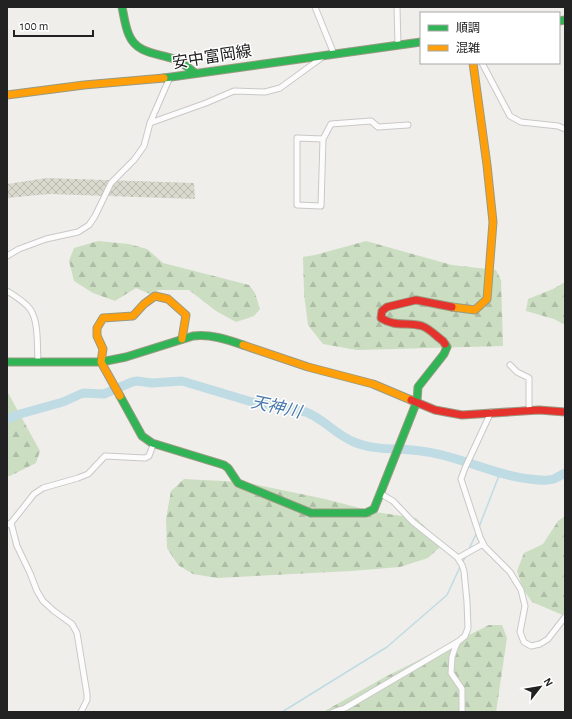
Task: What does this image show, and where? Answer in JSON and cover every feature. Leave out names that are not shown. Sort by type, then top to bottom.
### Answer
[{"type":"street","points":[[122,7],[127,30],[137,47],[148,53],[176,60],[195,73]]},
{"type":"street","points":[[315,7],[334,54]]},
{"type":"street","points":[[397,7],[398,45]]},
{"type":"street","name":"安中富岡線","points":[[7,95],[84,85],[170,77],[420,42]]},
{"type":"street","points":[[150,123],[206,103],[234,91],[265,92],[280,88],[326,55]]},
{"type":"street","points":[[182,340],[186,315],[168,299],[154,296],[133,316],[103,318],[97,328],[97,336],[103,349],[101,362],[142,436],[153,445],[224,465],[228,468],[238,483],[311,512],[366,513],[374,509],[417,401],[418,387],[444,354],[447,347],[443,341],[420,325],[394,324],[385,321],[382,318],[382,311],[387,307],[416,300],[455,308],[475,310],[487,299],[493,222],[487,165],[472,64]]},
{"type":"street","points":[[483,64],[510,116],[520,122],[558,126],[565,129]]},
{"type":"street","points":[[7,256],[19,249],[46,239],[78,232],[89,225],[111,183],[134,160],[144,146],[150,123],[170,77]]},
{"type":"street","points":[[323,139],[297,138],[297,205],[322,206],[323,139],[332,124],[371,121],[378,127],[408,125]]},
{"type":"street","points":[[7,291],[20,299],[35,318],[38,362]]},
{"type":"street","points":[[7,362],[101,362],[126,357],[193,336],[203,335],[225,339],[308,367],[373,384],[417,401],[435,410],[452,414],[468,415],[491,412],[565,411]]},
{"type":"street","points":[[510,365],[517,372],[529,378],[529,411]]},
{"type":"street","points":[[491,412],[461,479],[483,544],[510,572],[521,590],[525,606],[520,632],[524,642],[531,646],[540,644],[548,639],[565,617]]},
{"type":"street","points":[[81,712],[87,700],[87,694],[77,633],[72,624],[43,601],[36,591],[9,524],[34,494],[43,488],[88,474],[105,456],[145,458],[149,456],[153,445]]},
{"type":"street","points":[[333,712],[345,708],[459,641],[465,636],[468,628],[464,571],[458,558],[413,522],[393,501],[381,494]]},
{"type":"street","points":[[458,558],[483,544]]},
{"type":"street","points":[[459,641],[453,652],[451,673],[462,689],[462,712]]},
{"type":"shaded area","points":[[47,178],[194,183],[195,199],[49,194],[7,198],[7,184]]},
{"type":"green space","points":[[98,241],[129,244],[147,249],[163,263],[249,285],[255,293],[260,309],[254,316],[236,322],[216,311],[189,290],[159,290],[150,294],[136,288],[115,301],[93,293],[74,281],[69,261],[74,248]]},
{"type":"green space","points":[[366,241],[452,265],[496,270],[501,280],[503,346],[357,350],[323,344],[308,325],[304,294],[303,257]]},
{"type":"green space","points":[[565,282],[565,325],[554,319],[526,311],[528,299],[553,289]]},
{"type":"green space","points":[[7,391],[40,451],[36,463],[10,476],[7,476]]},
{"type":"green space","points":[[184,479],[243,482],[325,499],[375,512],[416,518],[431,533],[440,547],[428,558],[400,567],[217,578],[193,574],[178,565],[167,548],[166,519],[171,491]]},
{"type":"green space","points":[[565,516],[565,616],[532,602],[523,589],[517,571],[524,553],[543,544],[558,521]]},
{"type":"green space","points":[[489,625],[502,625],[507,638],[496,712],[323,712],[385,677]]},
{"type":"waterway","name":"天神川","points":[[7,419],[63,402],[83,393],[104,394],[132,382],[137,381],[152,383],[182,381],[252,402],[306,412],[348,439],[370,447],[435,453],[502,474],[530,479],[551,480],[565,473]]},
{"type":"waterway","points":[[479,527],[500,473]]},
{"type":"waterway","points":[[468,551],[477,532]]},
{"type":"waterway","points":[[462,563],[466,556]]},
{"type":"waterway","points":[[282,712],[387,647],[447,595],[460,567]]},
{"type":"traffic: fast","points":[[122,7],[129,35],[137,46],[148,52],[177,60],[195,73]]},
{"type":"traffic: fast","points":[[560,21],[565,20]]},
{"type":"traffic: fast","points":[[164,78],[420,42]]},
{"type":"traffic: fast","points":[[7,362],[101,362],[126,357],[193,336],[218,338],[243,345]]},
{"type":"traffic: fast","points":[[120,396],[142,436],[152,443],[224,465],[228,468],[238,483],[311,513],[366,513],[374,509],[417,401],[418,387],[444,354],[447,347],[445,344]]},
{"type":"traffic: slow","points":[[452,307],[475,310],[487,299],[493,222],[473,64]]},
{"type":"traffic: slow","points":[[7,95],[84,85],[164,78]]},
{"type":"traffic: slow","points":[[120,396],[101,362],[103,349],[97,336],[97,328],[103,318],[133,316],[144,304],[155,296],[168,299],[186,315],[182,339]]},
{"type":"traffic: slow","points":[[243,345],[308,367],[373,384],[411,400]]},
{"type":"traffic: jam","points":[[445,344],[425,327],[386,321],[381,318],[382,311],[387,307],[416,300],[452,307]]},
{"type":"traffic: jam","points":[[411,400],[435,410],[462,415],[539,410],[565,412]]}]
